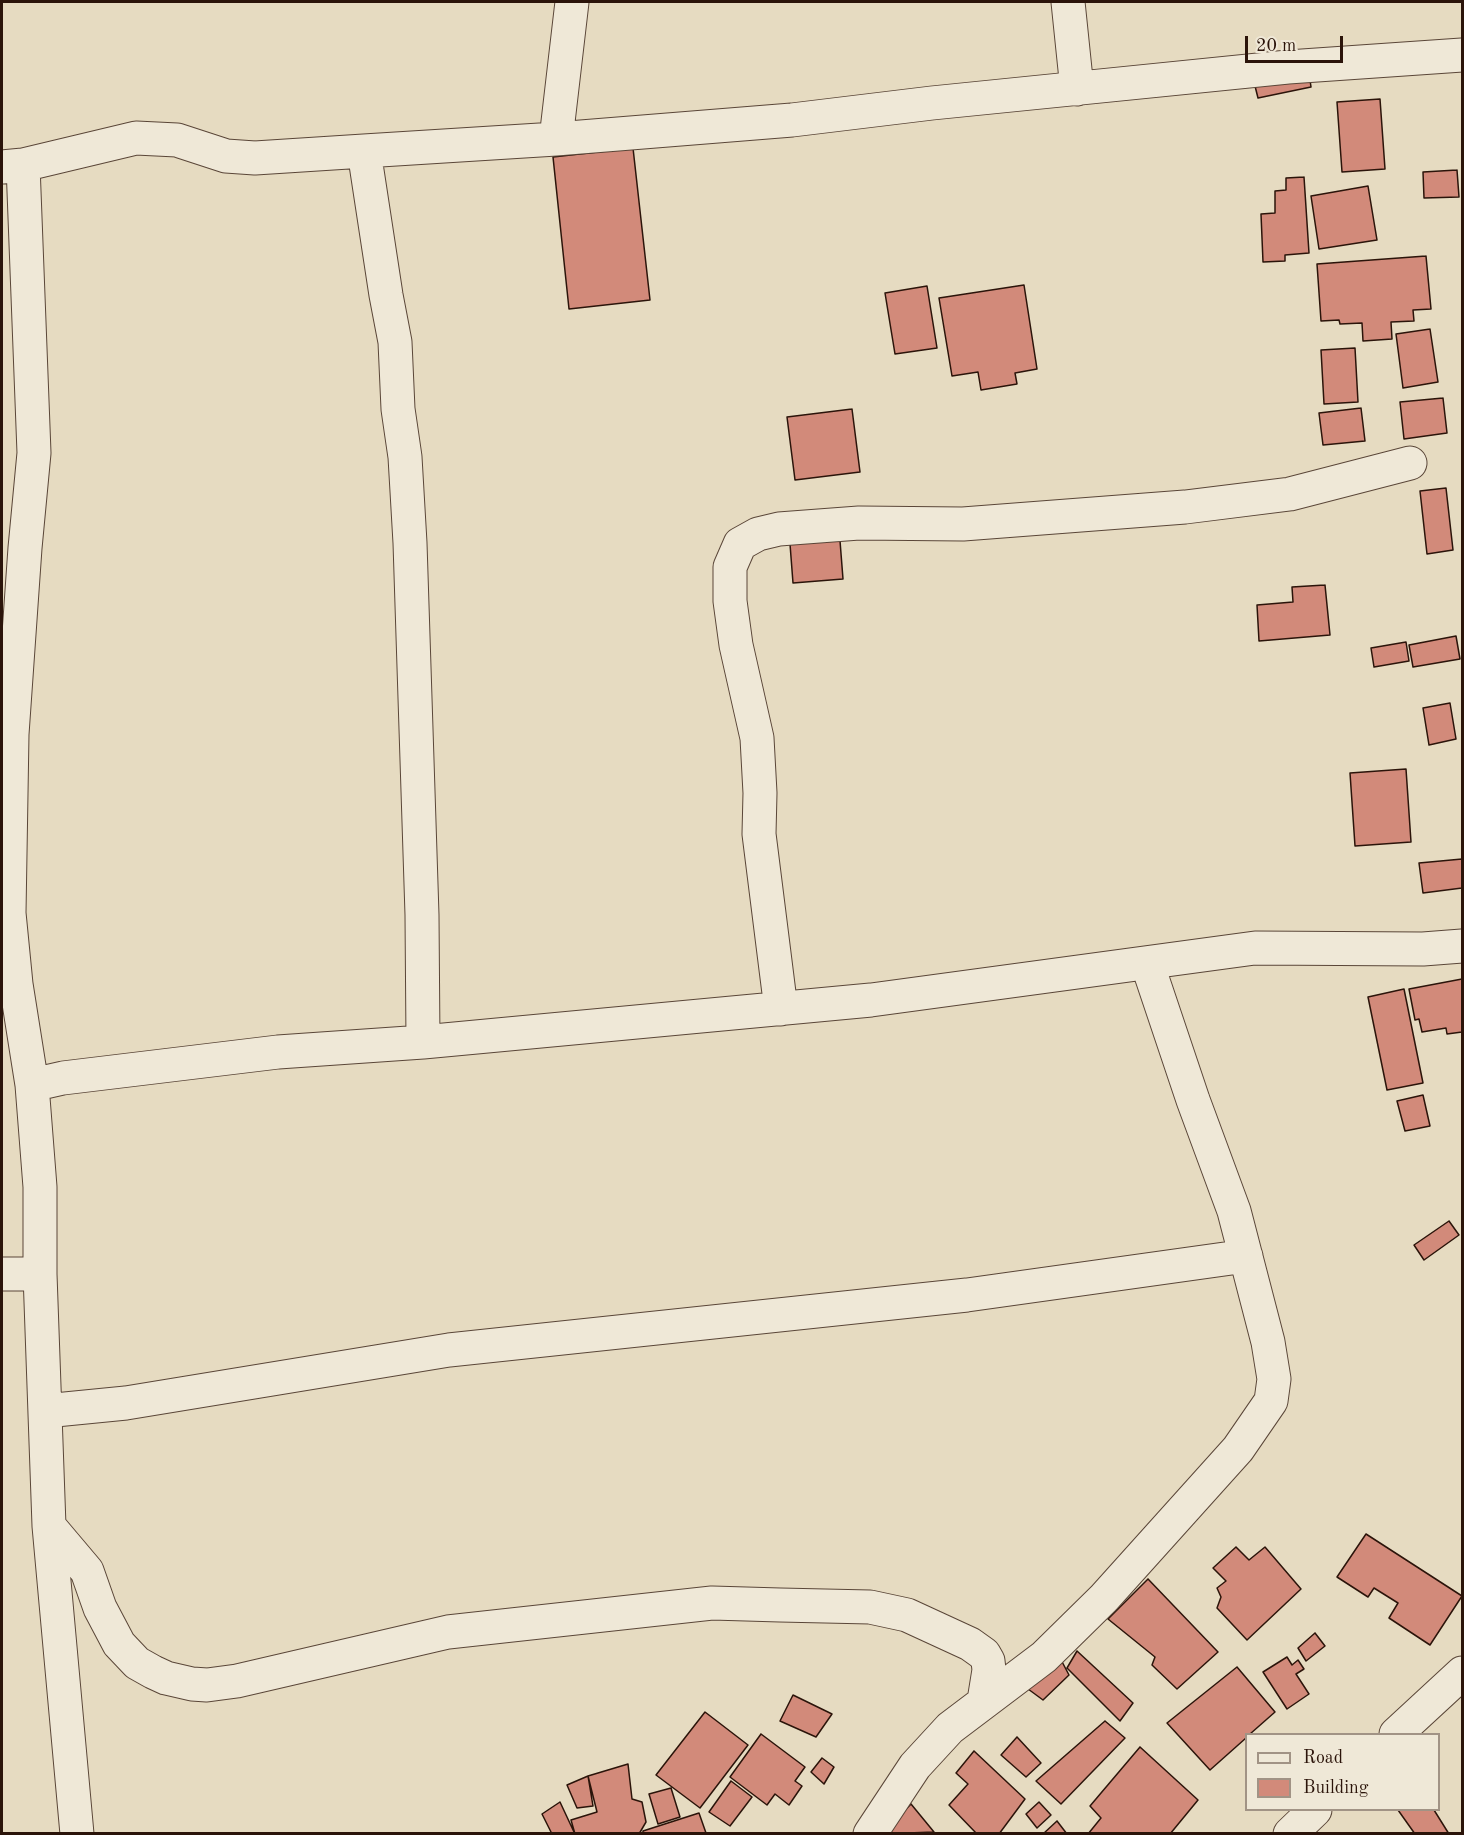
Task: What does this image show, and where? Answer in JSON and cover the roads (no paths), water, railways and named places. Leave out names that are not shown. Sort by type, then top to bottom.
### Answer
[{"type":"street","points":[[556,139],[572,2]]},
{"type":"street","points":[[1068,2],[1077,89]]},
{"type":"street","points":[[76,1833],[49,1526],[40,1274],[40,1187],[32,1085],[16,984],[9,913],[12,734],[34,453],[12,166],[136,138],[177,140],[226,156],[255,158],[556,139],[792,120],[932,102],[1288,67],[1462,55]]},
{"type":"street","points":[[364,151],[395,342],[398,409],[405,457],[410,543],[422,915],[423,1042]]},
{"type":"street","points":[[781,1009],[759,834],[760,793],[757,738],[736,645],[730,601],[730,567],[740,544],[758,534],[779,529],[858,524],[963,524],[1185,507],[1290,494],[1410,463]]},
{"type":"street","points":[[32,1085],[63,1078],[278,1052],[423,1042],[872,1000],[1256,948],[1423,949],[1462,946]]},
{"type":"street","points":[[870,1833],[915,1766],[950,1728],[1044,1657],[1104,1598],[1238,1449],[1271,1401],[1274,1379],[1268,1342],[1234,1211],[1193,1100],[1147,963]]},
{"type":"street","points":[[45,1411],[126,1403],[449,1350],[967,1295],[1246,1256]]},
{"type":"street","points":[[2,1274],[40,1274]]},
{"type":"street","points":[[49,1526],[87,1571],[100,1608],[119,1644],[137,1662],[153,1672],[166,1678],[192,1684],[207,1685],[237,1681],[448,1632],[723,1603],[870,1607],[907,1615],[970,1644],[984,1654],[988,1660],[989,1670],[984,1701]]},
{"type":"street","points":[[1397,1733],[1462,1673]]},
{"type":"street","points":[[1290,1833],[1313,1811]]}]
